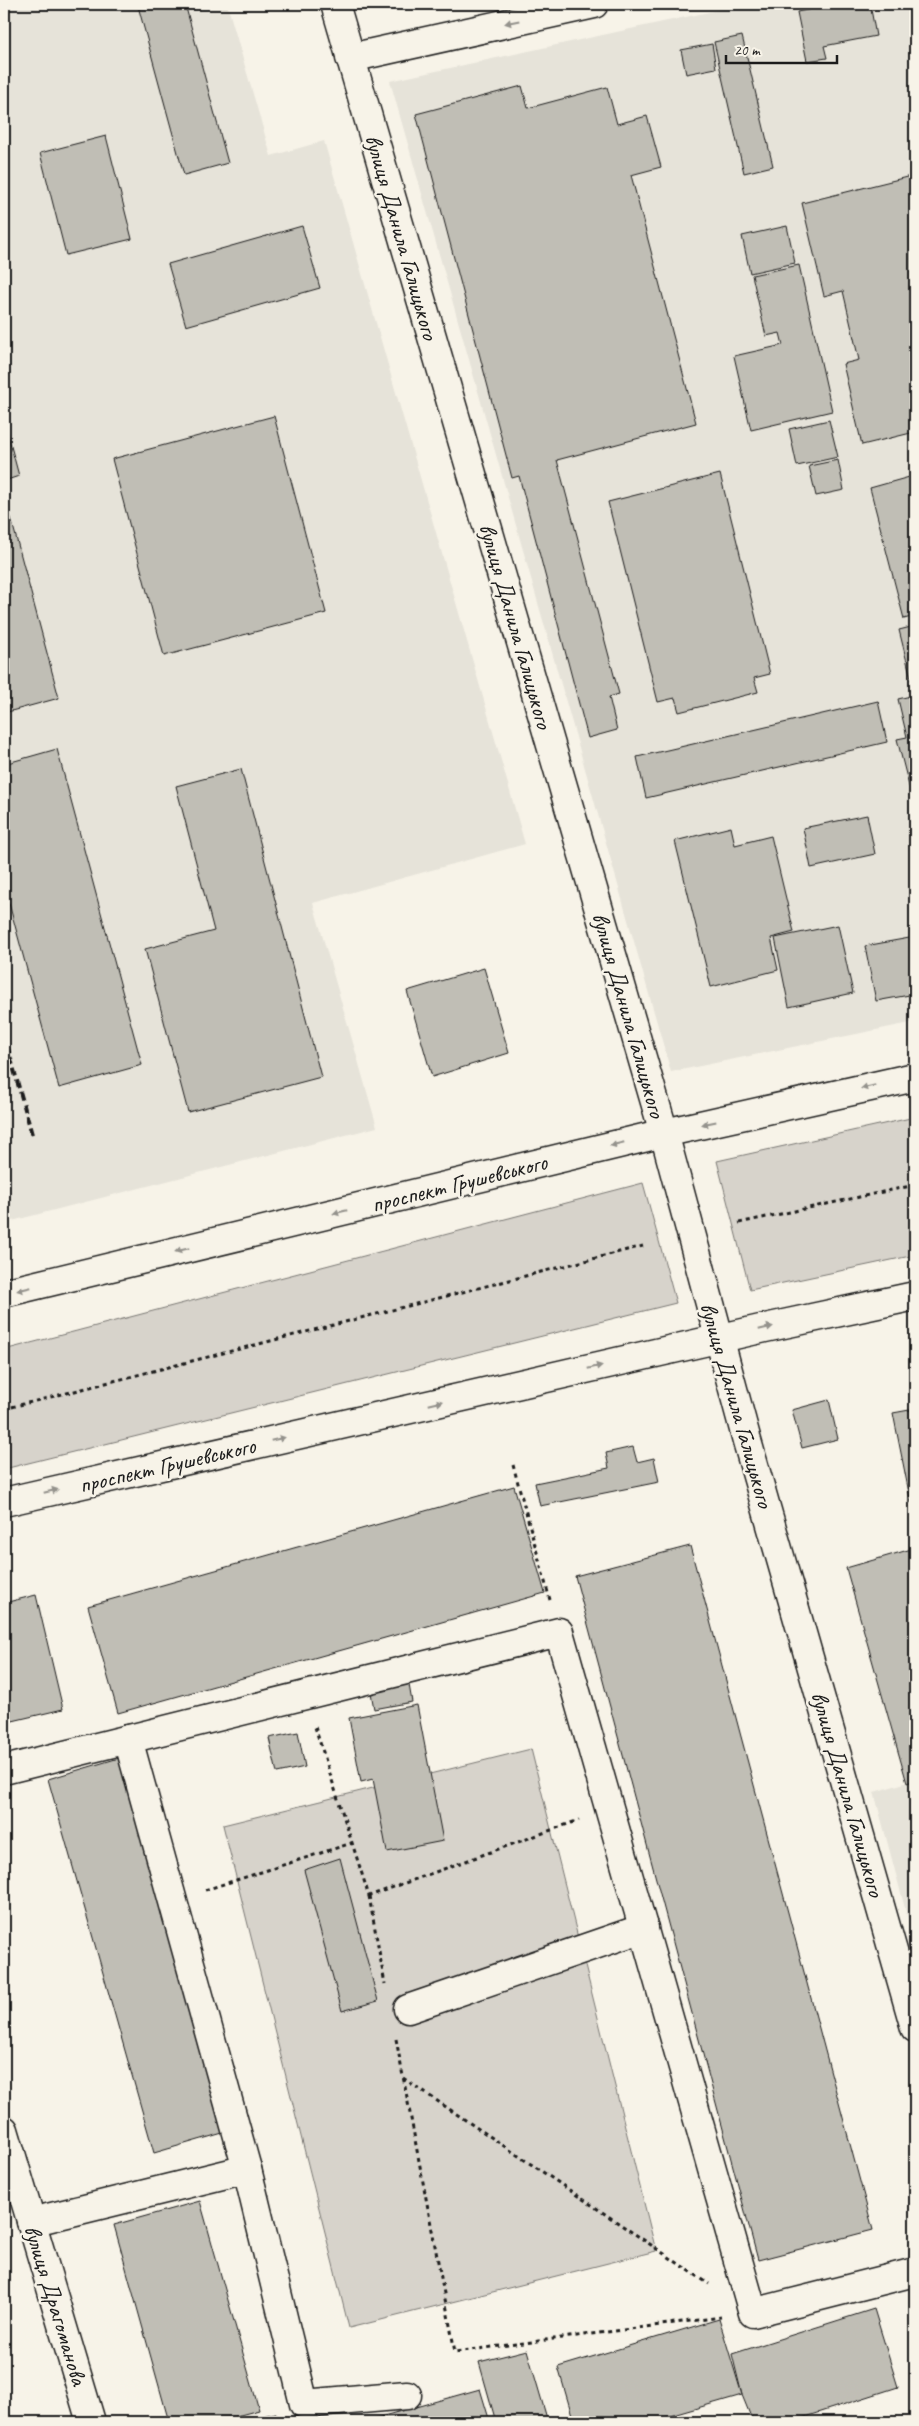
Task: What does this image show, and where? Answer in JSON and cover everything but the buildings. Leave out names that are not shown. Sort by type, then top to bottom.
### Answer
[{"type":"street","name":"вулиця Данила Галицького","points":[[335,4],[664,1133],[718,1339],[915,2028]]},
{"type":"street","points":[[350,58],[594,4]]},
{"type":"street","name":"проспект Грушевського","points":[[4,1293],[664,1133],[915,1077]]},
{"type":"street","name":"проспект Грушевського","points":[[4,1502],[718,1339],[915,1296]]},
{"type":"street","points":[[4,1770],[559,1632],[753,2313],[915,2272]]},
{"type":"street","points":[[128,1739],[247,2169],[304,2404],[407,2395]]},
{"type":"street","points":[[401,2020],[644,1928]]},
{"type":"street","name":"вулиця Драгоманова","points":[[4,2130],[91,2422]]},
{"type":"street","points":[[31,2222],[247,2169]]},
{"type":"path","points":[[739,1223],[915,1185]]},
{"type":"path","points":[[4,1409],[642,1246]]},
{"type":"path","points":[[513,1465],[559,1632]]},
{"type":"path","points":[[305,1695],[369,1896],[387,1992]]},
{"type":"path","points":[[369,1896],[610,1809]]},
{"type":"path","points":[[172,1900],[352,1843]]},
{"type":"path","points":[[401,2020],[403,2078],[455,2352],[753,2313]]},
{"type":"path","points":[[403,2078],[753,2313]]},
{"type":"shaded area","points":[[4,4],[227,4],[271,156],[324,141],[525,844],[313,903],[377,1127],[4,1223]]},
{"type":"shaded area","points":[[746,4],[915,4],[915,1022],[671,1072],[390,81]]},
{"type":"shaded area","points":[[915,1117],[915,1255],[750,1290],[717,1161]]},
{"type":"shaded area","points":[[643,1183],[676,1303],[4,1469],[4,1350]]},
{"type":"shaded area","points":[[531,1749],[656,2251],[349,2328],[223,1825]]},
{"type":"shaded area","points":[[915,1780],[915,1946],[874,1792]]},
{"type":"railway","points":[[4,1034],[33,1138]]}]
